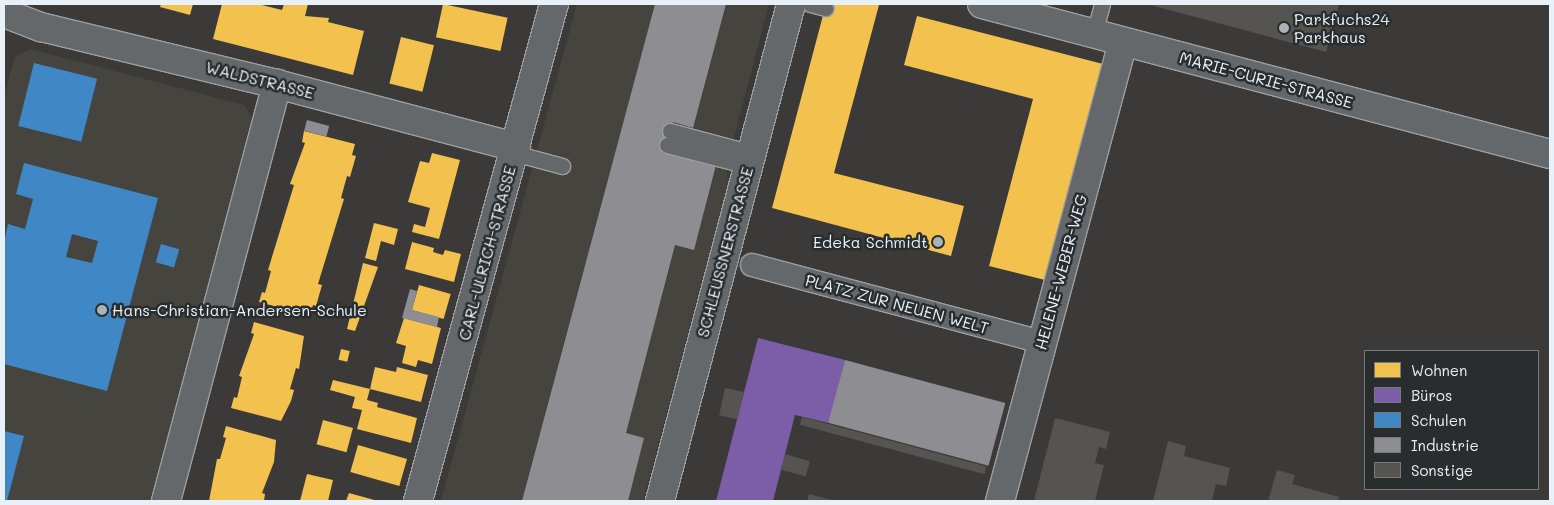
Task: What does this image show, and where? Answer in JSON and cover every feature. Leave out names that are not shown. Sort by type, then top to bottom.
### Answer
[{"type":"street","name":"CARL-ULRICH-STRASSE","points":[[418,501],[554,4]]},
{"type":"street","name":"SCHLEUSSNERSTRASSE","points":[[660,501],[791,4]]},
{"type":"street","name":"MARIE-CURIE-STRASSE","points":[[982,4],[1550,154]]},
{"type":"street","name":"WALDSTRASSE","points":[[4,13],[41,27],[277,84],[515,150]]},
{"type":"street","name":"HELENE-WEBER-WEG","points":[[1000,501],[1123,42]]},
{"type":"street","points":[[166,501],[277,84]]},
{"type":"street","name":"PLATZ ZUR NEUEN WELT","points":[[752,265],[1042,342]]},
{"type":"lane","points":[[810,4],[825,8]]},
{"type":"lane","points":[[1094,34],[1102,4]]},
{"type":"lane","points":[[669,138],[750,159]]},
{"type":"lane","points":[[515,150],[562,166]]},
{"type":"shaded area","points":[[577,4],[769,4],[726,168],[728,183],[643,501],[441,501]]},
{"type":"shaded area","name":"Hans-Christian-Andersen-Schule","points":[[31,49],[244,105],[252,118],[150,501],[4,501],[4,97],[15,56]]},
{"type":"building: Wohnen","points":[[161,4],[193,4],[190,15],[160,7]]},
{"type":"building: Wohnen","points":[[222,4],[258,4],[282,10],[284,4],[308,4],[305,16],[329,18],[328,22],[364,31],[353,75],[213,39]]},
{"type":"building: Wohnen","points":[[443,4],[508,18],[500,51],[436,37]]},
{"type":"building: Wohnen","points":[[826,4],[879,5],[834,173],[964,206],[951,256],[772,208]]},
{"type":"building: Wohnen","points":[[917,16],[1103,64],[1045,280],[989,266],[1033,99],[904,65]]},
{"type":"building: Wohnen","points":[[401,37],[434,45],[422,92],[389,84]]},
{"type":"building: Wohnen","points":[[304,131],[355,144],[352,155],[356,156],[350,177],[347,176],[341,198],[344,199],[318,284],[322,285],[316,306],[313,305],[310,316],[259,302],[262,292],[265,293],[271,271],[268,270],[294,185],[290,184],[305,143],[302,142]]},
{"type":"building: Wohnen","points":[[432,153],[460,160],[439,239],[412,232],[414,224],[425,227],[430,208],[408,202],[420,161],[429,163]]},
{"type":"building: Wohnen","points":[[374,223],[398,229],[394,245],[381,241],[376,261],[365,258]]},
{"type":"building: Wohnen","points":[[412,242],[434,248],[433,252],[443,255],[445,250],[461,254],[454,282],[405,269]]},
{"type":"building: Wohnen","points":[[363,263],[378,267],[355,331],[347,329]]},
{"type":"building: Wohnen","points":[[419,285],[451,294],[444,319],[412,310]]},
{"type":"building: Wohnen","points":[[404,318],[441,328],[432,364],[418,360],[416,367],[402,363],[406,346],[396,343]]},
{"type":"building: Wohnen","points":[[254,322],[304,336],[299,369],[296,368],[290,389],[294,390],[281,421],[231,408],[234,397],[237,398],[242,377],[239,376],[254,334],[251,333]]},
{"type":"building: Wohnen","points":[[341,349],[350,351],[347,362],[339,360]]},
{"type":"building: Wohnen","points":[[375,367],[396,372],[397,367],[428,375],[421,402],[370,389]]},
{"type":"building: Wohnen","points":[[333,380],[370,389],[367,400],[378,403],[377,407],[417,418],[411,443],[357,429],[362,410],[352,408],[355,397],[330,390]]},
{"type":"building: Wohnen","points":[[323,420],[353,428],[346,452],[317,444]]},
{"type":"building: Wohnen","points":[[226,426],[276,440],[274,462],[262,493],[265,494],[264,501],[209,501],[217,459],[220,459],[226,438],[223,437]]},
{"type":"building: Wohnen","points":[[358,445],[407,459],[399,486],[350,472]]},
{"type":"building: Wohnen","points":[[307,474],[333,480],[328,501],[300,501]]},
{"type":"building: Wohnen","points":[[349,493],[378,501],[346,501]]},
{"type":"building: Büros","points":[[758,338],[845,360],[829,423],[795,415],[773,501],[716,501]]},
{"type":"building: Schulen","points":[[34,63],[97,79],[81,142],[18,126]]},
{"type":"building: Schulen","points":[[24,163],[158,198],[107,391],[4,364],[4,242],[8,224],[25,229],[33,199],[16,194]],"holes":[[[72,234],[98,241],[92,263],[66,257]]]},
{"type":"building: Schulen","points":[[161,244],[179,249],[174,268],[156,262]]},
{"type":"building: Schulen","points":[[4,431],[24,436],[7,501],[4,501]]},
{"type":"building: Industrie","points":[[655,4],[726,4],[693,128],[673,122],[665,152],[716,165],[694,250],[675,245],[626,433],[644,438],[628,501],[522,501]]},
{"type":"building: Industrie","points":[[307,120],[329,126],[326,137],[304,131]]},
{"type":"building: Industrie","points":[[410,289],[417,291],[412,310],[439,317],[437,327],[402,318]]},
{"type":"building: Industrie","points":[[845,360],[1005,403],[989,466],[828,423]]},
{"type":"building: Sonstige","name":"Parkfuchs24 Parkhaus","points":[[1147,4],[1339,4],[1326,52]]},
{"type":"building: Sonstige","points":[[725,388],[744,392],[738,419],[719,415]]},
{"type":"building: Sonstige","points":[[802,417],[986,466],[984,474],[800,425]]},
{"type":"building: Sonstige","points":[[1055,418],[1110,432],[1106,449],[1099,447],[1095,463],[1104,465],[1095,501],[1034,501]]},
{"type":"building: Sonstige","points":[[1168,441],[1186,446],[1184,456],[1230,468],[1226,486],[1216,484],[1212,501],[1153,501]]},
{"type":"building: Sonstige","points":[[785,454],[810,461],[806,477],[781,469]]},
{"type":"building: Sonstige","points":[[1277,470],[1295,475],[1292,484],[1339,497],[1338,501],[1268,501]]},
{"type":"building: Sonstige","points":[[809,494],[835,501],[807,501]]},
{"type":"place","name":"Parkfuchs24 Parkhaus","points":[[1284,28]]},
{"type":"place","name":"Edeka Schmidt","points":[[938,242]]},
{"type":"place","name":"Hans-Christian-Andersen-Schule","points":[[102,310]]}]
